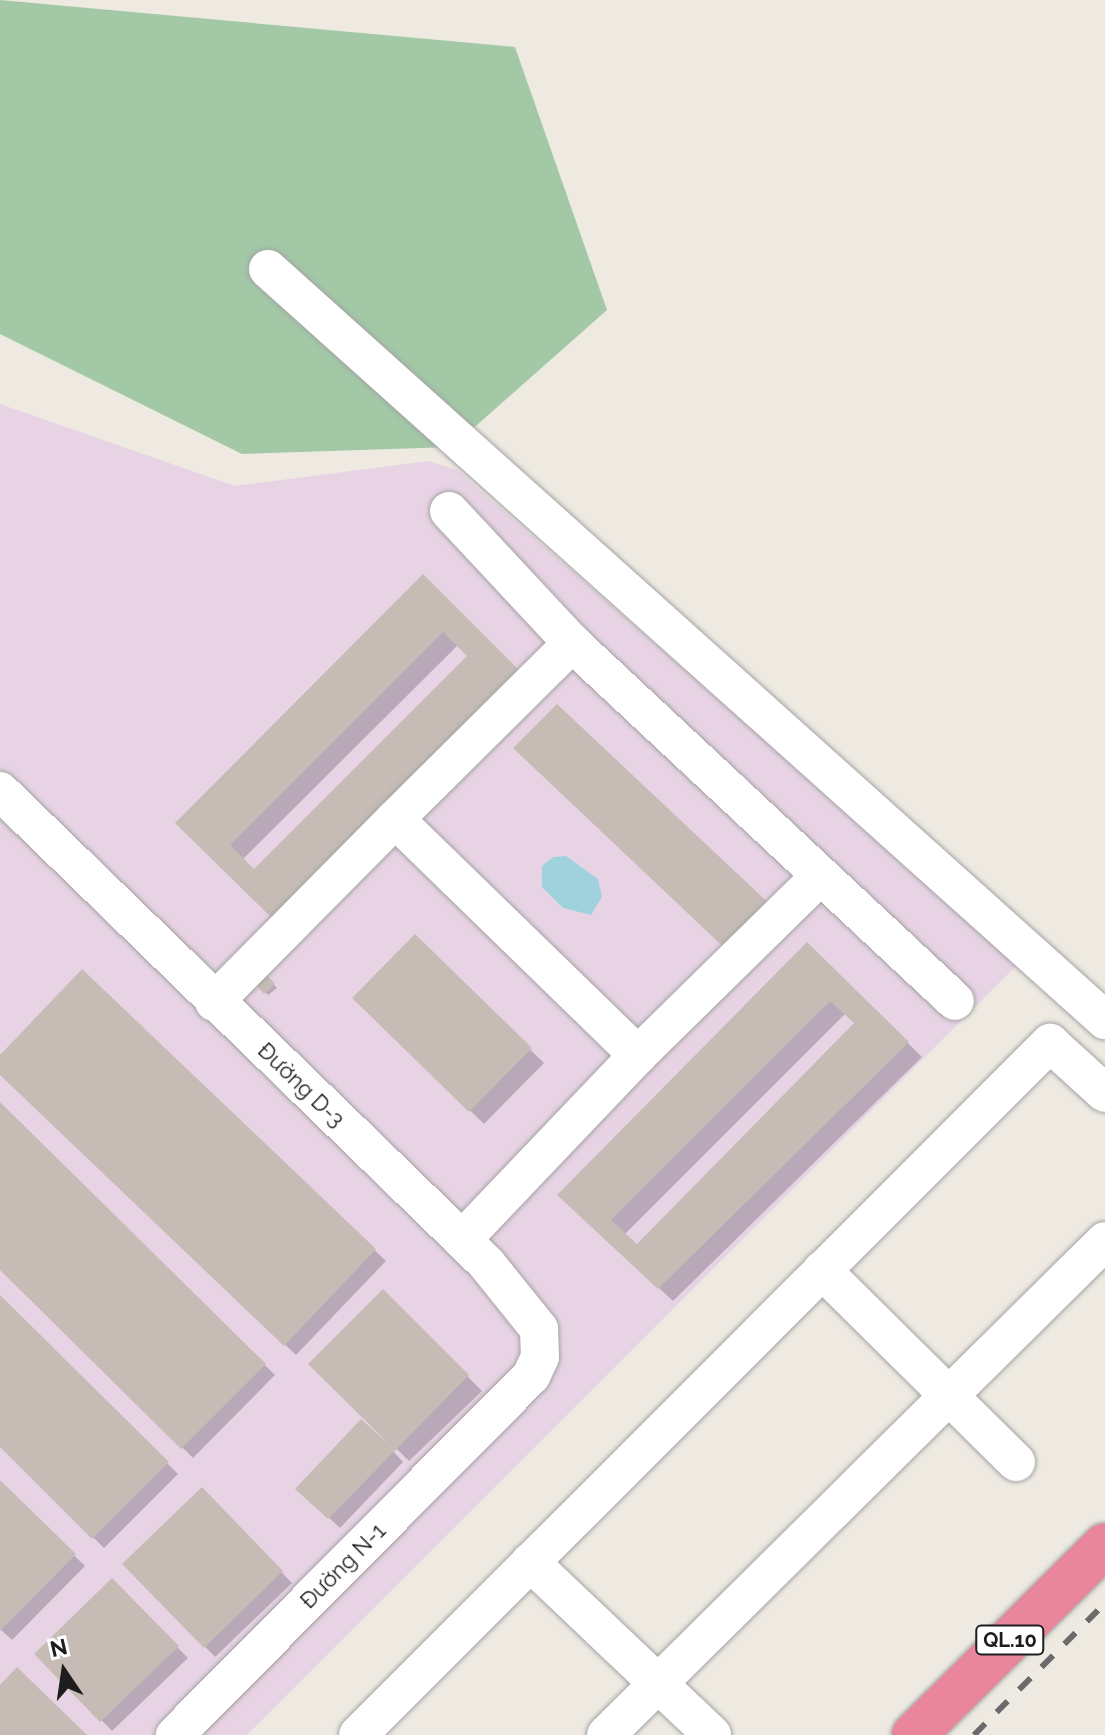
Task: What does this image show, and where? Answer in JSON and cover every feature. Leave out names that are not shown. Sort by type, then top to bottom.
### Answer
[{"type":"highway","name":"QL.10","points":[[914,1735],[1105,1545]]},
{"type":"street","points":[[268,269],[1105,1020]]},
{"type":"street","points":[[449,511],[572,643],[955,1001]]},
{"type":"street","points":[[214,1002],[572,643]]},
{"type":"street","name":"Đường D-3","points":[[0,791],[462,1240],[539,1329],[540,1357],[531,1376],[510,1398]]},
{"type":"street","points":[[395,819],[638,1055]]},
{"type":"street","points":[[462,1240],[638,1055],[820,876]]},
{"type":"street","points":[[358,1735],[1050,1043],[1105,1093]]},
{"type":"street","points":[[606,1735],[1105,1241]]},
{"type":"street","points":[[822,1270],[1016,1462]]},
{"type":"street","name":"Đường N-1","points":[[175,1735],[510,1398]]},
{"type":"street","points":[[530,1562],[712,1735]]},
{"type":"shaded area","points":[[0,404],[235,486],[429,461],[457,470],[1019,963],[247,1735],[0,1735]]},
{"type":"green space","points":[[0,0],[515,47],[607,310],[452,447],[242,454],[0,334]]},
{"type":"water","points":[[566,856],[598,879],[602,897],[591,915],[563,908],[542,887],[542,866],[553,857]]},
{"type":"building","points":[[423,574],[523,674],[276,922],[175,823]],"holes":[[[443,632],[467,656],[254,869],[230,845]]]},
{"type":"building","points":[[557,704],[777,911],[733,956],[513,748]]},
{"type":"building","points":[[415,934],[532,1048],[469,1112],[352,998]]},
{"type":"building","points":[[807,942],[909,1042],[658,1289],[557,1195]],"holes":[[[830,1001],[854,1023],[637,1244],[611,1220]]]},
{"type":"building","points":[[260,967],[275,984],[264,994],[249,977]]},
{"type":"building","points":[[82,969],[376,1249],[284,1346],[0,1075],[0,1055]]},
{"type":"building","points":[[0,1102],[266,1364],[181,1449],[0,1270]]},
{"type":"building","points":[[383,1289],[469,1375],[328,1519],[295,1489],[361,1419],[391,1446],[308,1364]]},
{"type":"building","points":[[0,1295],[169,1462],[92,1539],[0,1447]]},
{"type":"building","points":[[0,1480],[76,1554],[0,1631]]},
{"type":"building","points":[[202,1487],[283,1571],[204,1648],[122,1564]]},
{"type":"building","points":[[112,1578],[179,1646],[100,1722],[34,1654]]},
{"type":"building","points":[[17,1667],[87,1735],[0,1735],[0,1685]]},
{"type":"railway","points":[[974,1735],[1105,1603]]}]
